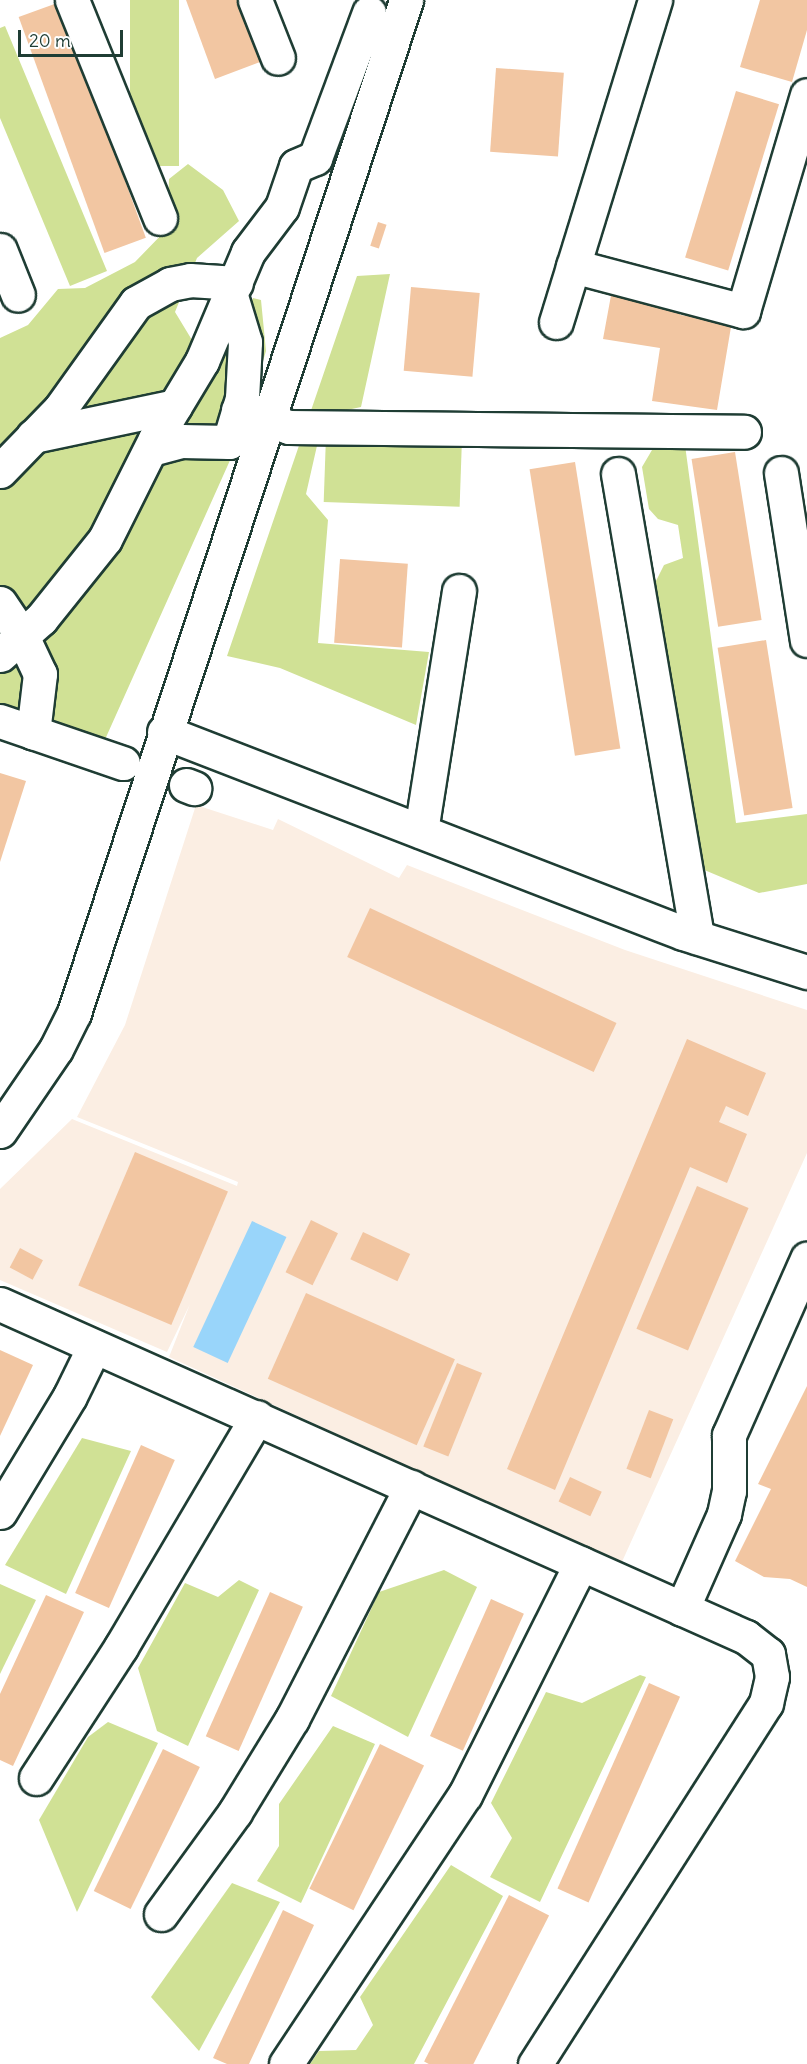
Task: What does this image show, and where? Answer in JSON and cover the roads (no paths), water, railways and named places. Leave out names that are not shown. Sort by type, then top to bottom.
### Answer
[{"type":"street","points":[[72,0],[160,218]]},
{"type":"street","points":[[255,0],[278,58]]},
{"type":"street","points":[[0,1131],[56,1049],[74,1012],[164,732],[253,415],[406,0]]},
{"type":"street","points":[[556,322],[655,0]]},
{"type":"street","points":[[11,645],[105,540],[151,449],[202,361],[248,252],[282,207],[296,166],[315,158],[369,13]]},
{"type":"street","points":[[573,266],[743,311],[807,95]]},
{"type":"street","points":[[0,250],[18,295]]},
{"type":"street","points":[[0,471],[60,409],[136,303],[170,284],[190,280],[233,290]]},
{"type":"street","points":[[151,449],[181,441],[229,442],[253,415],[245,342],[233,290]]},
{"type":"street","points":[[33,436],[175,406]]},
{"type":"street","points":[[253,415],[289,427],[744,432]]},
{"type":"street","points":[[781,473],[798,525],[807,640]]},
{"type":"street","points":[[618,474],[697,937]]},
{"type":"street","points":[[421,831],[459,591]]},
{"type":"street","points":[[0,603],[11,645],[39,675],[33,734]]},
{"type":"street","points":[[0,721],[123,763]]},
{"type":"street","points":[[164,732],[697,937],[807,972]]},
{"type":"street","points":[[682,1608],[724,1514],[729,1491],[729,1435],[807,1259]]},
{"type":"street","points":[[0,1304],[746,1637],[768,1654],[772,1677],[766,1702],[535,2064]]},
{"type":"street","points":[[0,1512],[70,1396],[94,1347]]},
{"type":"street","points":[[36,1778],[121,1647],[257,1417]]},
{"type":"street","points":[[161,1914],[235,1812],[292,1719],[411,1487]]},
{"type":"street","points":[[286,2064],[465,1795],[581,1563]]},
{"type":"water","points":[[252,1221],[286,1237],[228,1363],[193,1347]]}]
